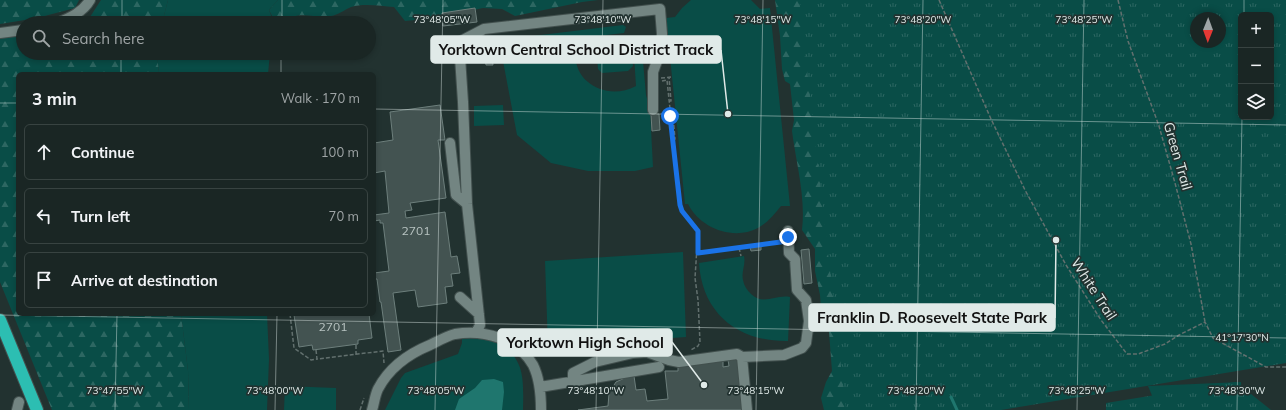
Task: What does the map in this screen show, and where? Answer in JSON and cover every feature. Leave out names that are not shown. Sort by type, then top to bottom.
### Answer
[{"type":"highway","points":[[0,320],[37,410]]},
{"type":"lane","points":[[72,16],[86,6],[90,0]]},
{"type":"lane","points":[[476,333],[480,325],[467,204],[459,42],[484,29],[660,9],[662,34],[660,53],[653,72],[653,110]]},
{"type":"lane","points":[[0,33],[16,31]]},
{"type":"lane","points":[[450,143],[456,195],[467,204]]},
{"type":"lane","points":[[573,381],[573,373],[595,362],[633,353],[647,352],[679,362],[737,354],[742,357],[784,355],[802,348],[806,343],[809,321],[806,300],[798,290],[795,259],[789,253],[788,236]]},
{"type":"lane","points":[[460,297],[479,314]]},
{"type":"lane","points":[[372,410],[377,390],[392,368],[415,351],[454,334],[476,333],[501,338],[521,350],[533,365],[540,387],[541,410]]},
{"type":"lane","points":[[742,357],[747,410]]},
{"type":"lane","points":[[540,387],[659,367]]},
{"type":"path","name":"White Trail","points":[[939,0],[994,125],[1025,190],[1066,265],[1101,320],[1127,354],[1138,354],[1165,344],[1178,335],[1205,322]]},
{"type":"path","name":"Green Trail","points":[[1118,0],[1128,41],[1159,126],[1175,183],[1191,244],[1205,322]]},
{"type":"path","points":[[669,101],[671,100],[669,77],[672,77]]},
{"type":"path","points":[[667,80],[680,205],[682,211],[698,231],[698,253],[695,260],[695,278],[698,300],[700,342],[698,346],[679,358],[679,362]]},
{"type":"path","points":[[670,116],[673,116],[675,139]]},
{"type":"path","points":[[673,141],[678,138]]},
{"type":"path","points":[[698,253],[739,248],[788,236]]},
{"type":"path","points":[[739,248],[741,256]]},
{"type":"path","points":[[290,316],[294,348],[311,360],[383,351],[384,363]]},
{"type":"path","points":[[1205,322],[1213,338],[1266,367],[1286,367]]},
{"type":"path","points":[[356,345],[356,355]]},
{"type":"path","points":[[316,350],[317,359]]},
{"type":"green space","points":[[0,0],[79,0],[75,8],[45,16],[16,16],[16,21],[0,24]]},
{"type":"green space","points":[[101,0],[168,0],[164,16],[91,16]]},
{"type":"green space","points":[[168,0],[278,0],[269,10],[271,16],[164,16]]},
{"type":"green space","points":[[278,0],[598,0],[515,16],[502,9],[483,8],[436,18],[405,21],[394,7],[372,5],[351,7],[339,14],[331,16],[272,16],[269,10]]},
{"type":"green space","points":[[691,0],[751,0],[760,9],[770,8],[790,206],[781,206],[764,224],[748,232],[728,232],[709,226],[700,220],[688,204],[685,204],[666,18],[675,17]]},
{"type":"green space","points":[[775,0],[803,0],[903,410],[824,410],[821,398],[826,382],[832,371],[829,332],[822,321],[820,295],[815,271],[815,249],[802,230],[803,205],[792,131],[794,120],[790,84],[785,81],[782,69],[780,36]]},
{"type":"green space","points":[[799,0],[1286,0],[1286,363],[1001,410],[846,410]]},
{"type":"green space","points":[[623,25],[626,27],[624,33],[580,38],[576,51],[576,64],[588,83],[599,88],[610,91],[623,91],[636,86],[633,41],[639,37],[641,39],[646,95],[650,110],[653,167],[635,171],[588,171],[551,163],[517,135],[499,40]]},
{"type":"green space","points":[[16,35],[16,60],[158,60],[159,72],[16,72],[16,316],[181,316],[188,371],[189,410],[52,410],[0,282],[0,36]]},
{"type":"green space","points":[[625,36],[626,39],[631,41],[633,66],[628,71],[602,73],[598,69],[596,43],[600,39]]},
{"type":"green space","points":[[158,60],[269,60],[268,72],[159,72]]},
{"type":"green space","points":[[503,105],[504,125],[474,126],[474,106]]},
{"type":"green space","points":[[683,252],[686,337],[548,347],[545,261]]},
{"type":"green space","points":[[744,256],[743,280],[746,288],[751,294],[760,299],[790,297],[788,341],[770,340],[739,330],[726,322],[707,297],[702,281],[699,263]]},
{"type":"green space","points":[[181,316],[267,316],[269,359],[267,410],[189,410],[188,371]]},
{"type":"green space","points":[[482,337],[506,349],[514,356],[519,364],[523,384],[523,410],[385,410],[405,373],[458,354],[462,343],[462,338]]},
{"type":"green space","points":[[1236,382],[1271,410],[1106,410],[1106,403]]},
{"type":"green space","points":[[1241,382],[1243,410],[1158,410],[1148,386]]},
{"type":"green space","points":[[285,386],[336,388],[336,410],[284,410]]},
{"type":"shaded area","points":[[494,379],[503,382],[504,392],[502,410],[455,410],[459,399],[475,388],[482,380]]},
{"type":"building","points":[[475,8],[477,22],[443,26],[442,13]]},
{"type":"building","points":[[623,15],[624,21],[607,22],[606,17]]},
{"type":"building","points":[[492,57],[493,65],[486,65],[485,58]]},
{"type":"building","points":[[440,105],[445,140],[438,140],[446,198],[410,203],[412,210],[405,211],[406,218],[445,212],[451,257],[457,256],[460,273],[451,274],[453,286],[445,287],[447,303],[418,307],[415,290],[393,293],[401,350],[388,352],[376,273],[389,271],[383,223],[380,223],[380,220],[376,221],[376,215],[389,213],[385,171],[376,173],[376,143],[393,140],[390,112]]},
{"type":"building","points":[[651,114],[659,114],[660,130],[652,131]]},
{"type":"building","points":[[761,245],[761,250],[751,251],[750,247]]},
{"type":"building","points":[[809,249],[812,283],[804,284],[801,250]]},
{"type":"building","points":[[294,316],[369,316],[372,338],[358,340],[358,344],[313,350],[312,345],[299,347]]},
{"type":"building","points":[[738,359],[744,410],[578,410],[608,406],[609,393],[616,382],[627,377],[634,376],[636,390],[645,389],[647,401],[668,399],[665,371],[678,371],[678,366],[723,361],[723,367],[729,366],[728,360]]},
{"type":"waterway","points":[[951,397],[957,410]]},
{"type":"place","name":"Yorktown Central School District Track","points":[[728,114]]},
{"type":"place","name":"Franklin D. Roosevelt State Park","points":[[1056,240]]},
{"type":"place","name":"Yorktown High School","points":[[704,385]]},
{"type":"route","points":[[670,116],[680,205],[682,211],[698,231],[698,253],[788,241],[788,237]]}]
